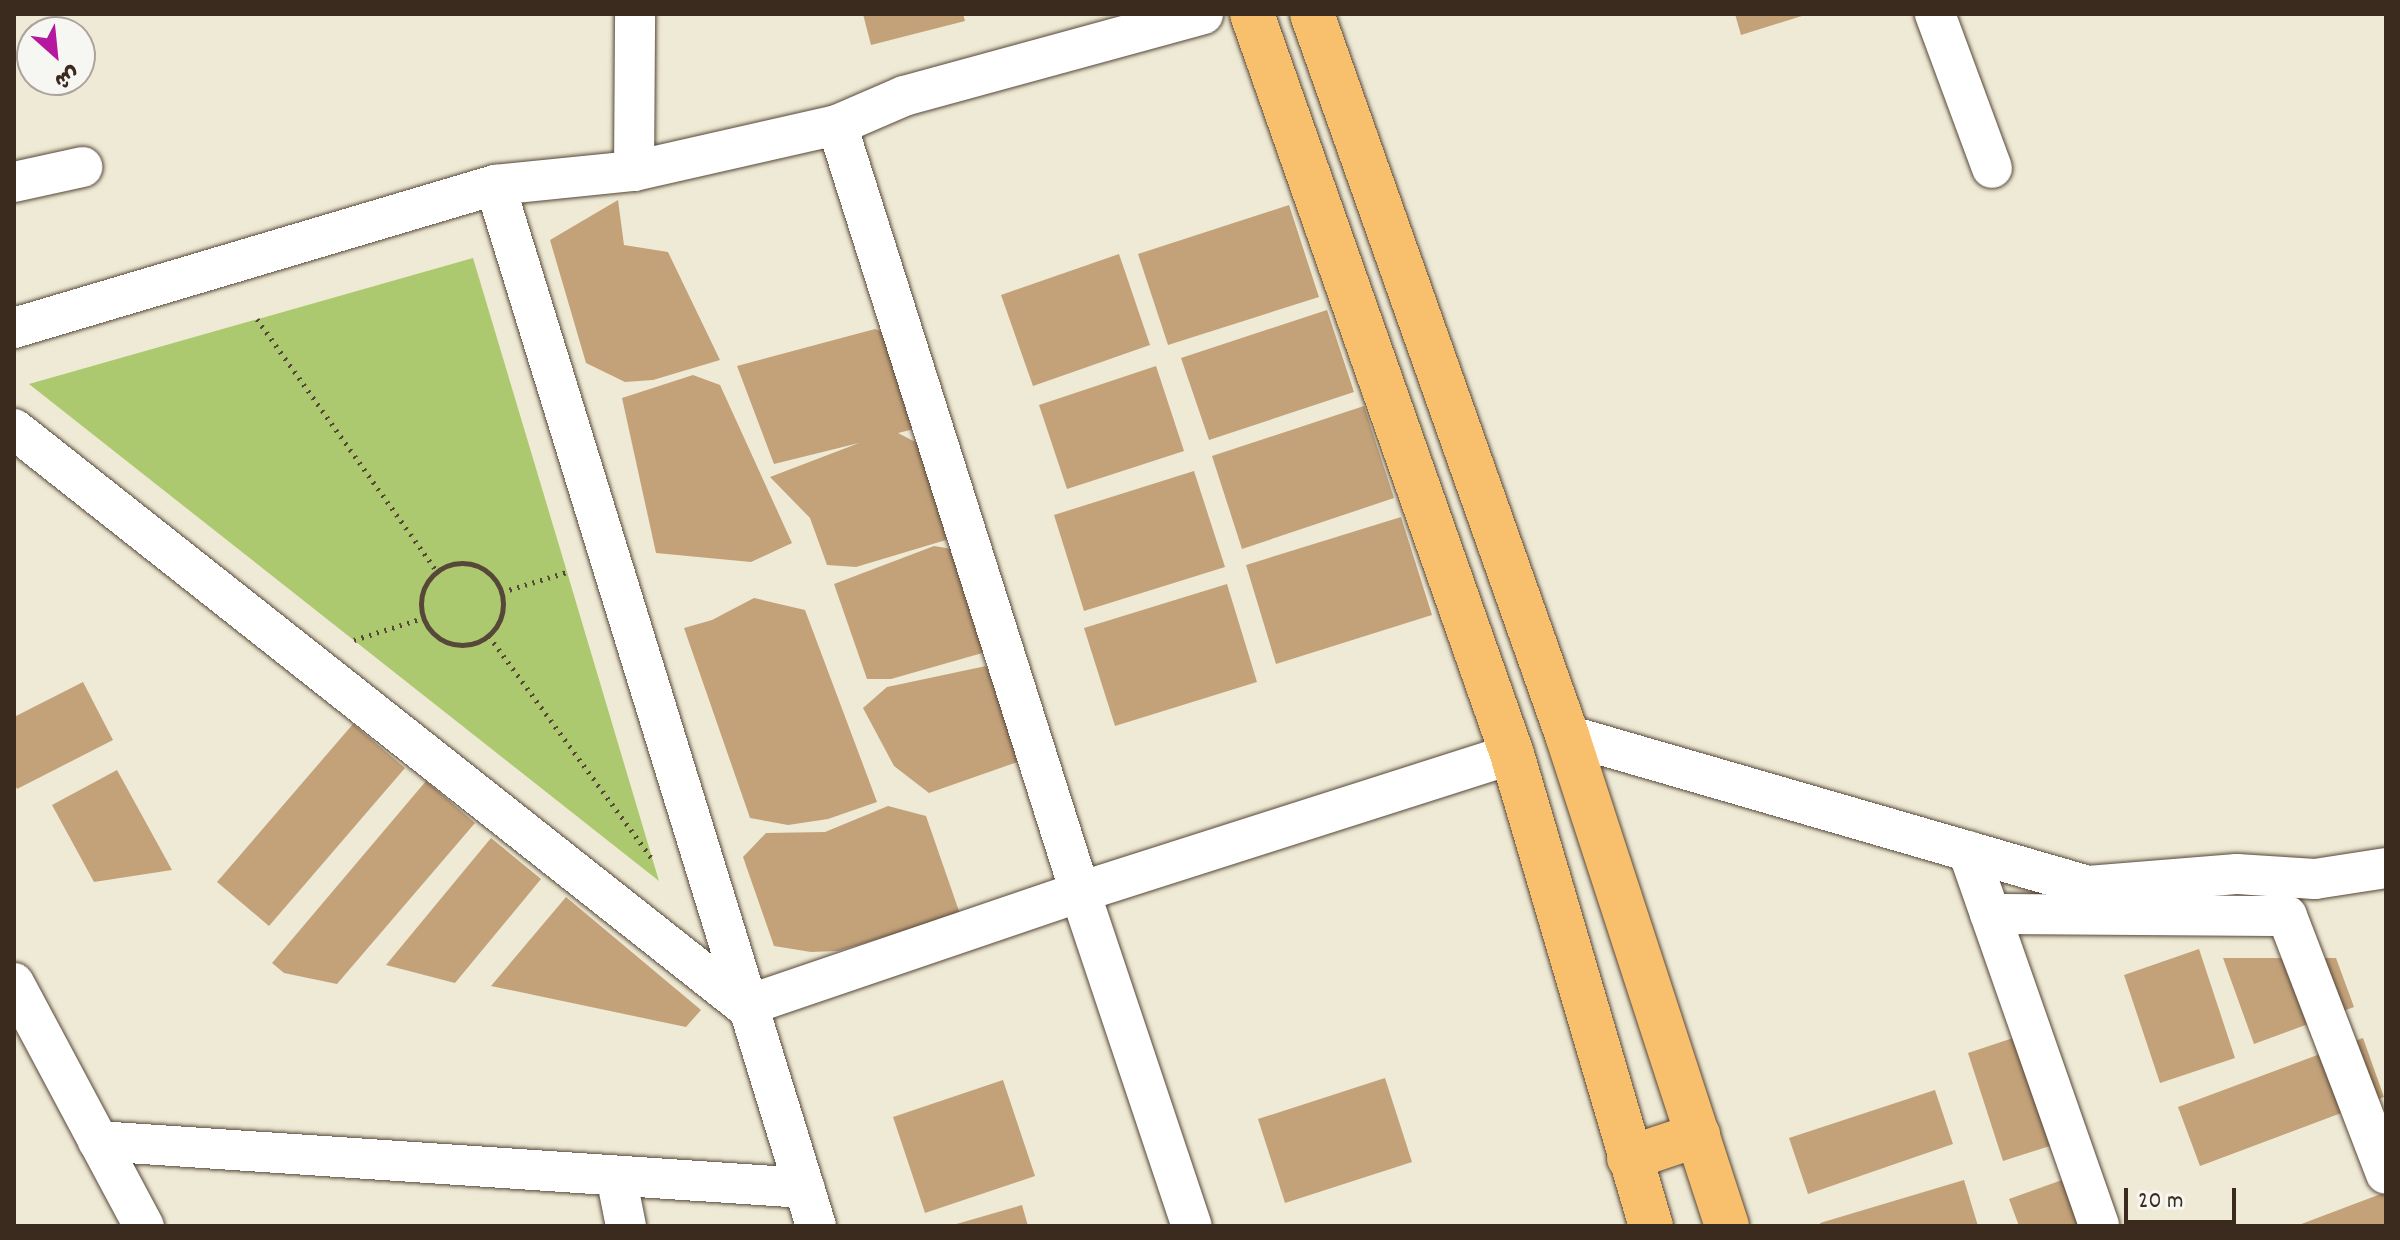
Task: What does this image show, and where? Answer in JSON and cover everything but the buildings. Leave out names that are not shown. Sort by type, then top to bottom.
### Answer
[{"type":"main road","points":[[1252,14],[1512,754],[1651,1226]]},
{"type":"main road","points":[[1312,14],[1567,735],[1727,1226]]},
{"type":"main road","points":[[1629,1158],[1698,1135]]},
{"type":"street","points":[[634,171],[635,14]]},
{"type":"street","points":[[14,328],[495,185],[634,171],[837,125],[904,96],[1203,14]]},
{"type":"street","points":[[1935,14],[1992,168]]},
{"type":"street","points":[[837,125],[1080,892],[1192,1226]]},
{"type":"street","points":[[14,182],[82,167]]},
{"type":"street","points":[[495,185],[745,1006],[816,1226]]},
{"type":"street","points":[[14,429],[745,1006]]},
{"type":"street","points":[[1567,735],[2088,886],[2237,874],[2315,879],[2386,868]]},
{"type":"street","points":[[745,1006],[1080,892],[1512,754]]},
{"type":"street","points":[[1968,851],[2099,1226]]},
{"type":"street","points":[[1990,914],[2287,916],[2386,1174]]},
{"type":"street","points":[[14,983],[144,1226]]},
{"type":"street","points":[[98,1141],[804,1188]]},
{"type":"street","points":[[616,1176],[626,1226]]},
{"type":"path","points":[[257,319],[437,571]]},
{"type":"path","points":[[464,562],[478,565],[491,573],[502,592],[503,612],[489,636],[464,645],[451,644],[439,638],[423,618],[422,592],[437,571],[464,562]]},
{"type":"path","points":[[502,592],[567,572]]},
{"type":"path","points":[[354,640],[423,618]]},
{"type":"path","points":[[489,636],[653,860]]},
{"type":"green space","points":[[473,258],[567,572],[659,881],[29,384]]}]
